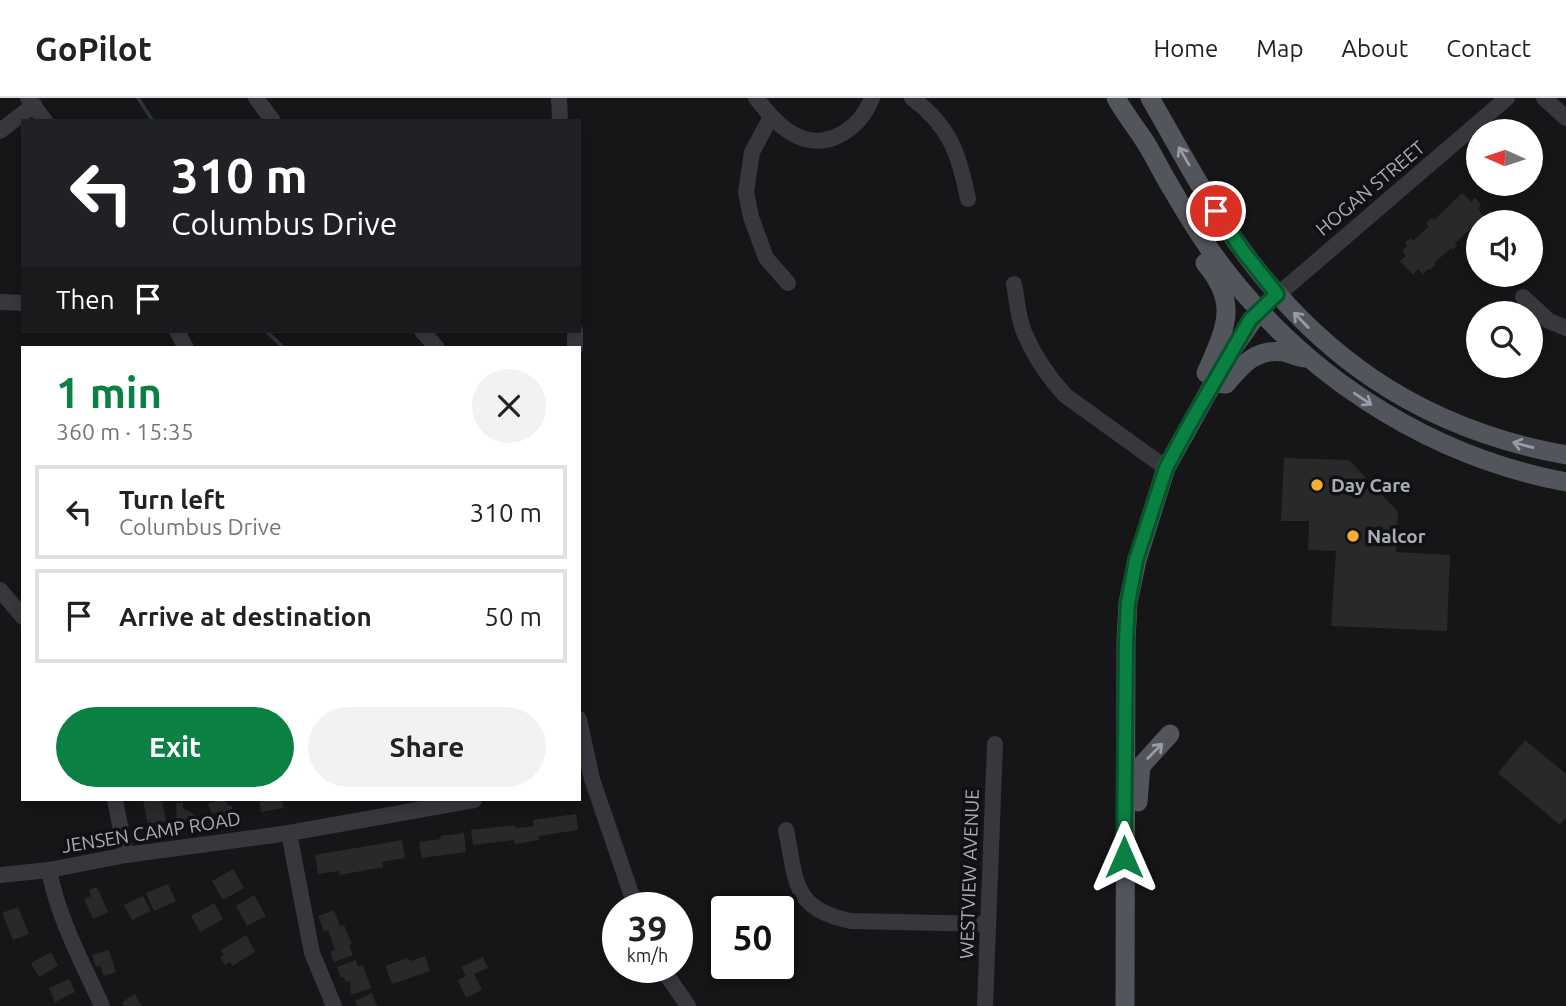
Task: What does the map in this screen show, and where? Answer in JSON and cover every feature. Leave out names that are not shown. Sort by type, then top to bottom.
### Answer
[{"type":"main road","points":[[1116,98],[1212,252],[1260,310],[1308,359],[1372,405],[1428,435],[1477,457],[1566,482]]},
{"type":"main road","points":[[1150,98],[1226,227],[1277,294],[1330,348],[1419,407],[1459,426],[1566,455]]},
{"type":"main road","points":[[1180,203],[1180,224],[1220,283],[1227,301],[1225,327],[1195,397],[1194,416]]},
{"type":"main road","points":[[1127,1006],[1124,932],[1128,603],[1136,560],[1166,468],[1212,383],[1250,320],[1260,310]]},
{"type":"main road","points":[[1212,383],[1226,384],[1244,363],[1261,353],[1287,353],[1308,359]]},
{"type":"main road","points":[[1124,932],[1135,919],[1139,771],[1147,758],[1170,734]]},
{"type":"main road","points":[[1118,1006],[1125,981]]},
{"type":"street","points":[[256,98],[272,119]]},
{"type":"street","points":[[559,98],[560,119]]},
{"type":"street","points":[[756,98],[771,117],[798,137],[813,140],[838,137],[854,127],[867,112],[872,98]]},
{"type":"street","points":[[912,98],[941,124],[960,160],[968,199]]},
{"type":"street","name":"HOGAN STREET","points":[[1260,310],[1507,98]]},
{"type":"street","points":[[1544,98],[1566,118]]},
{"type":"street","points":[[0,131],[31,102],[44,119]]},
{"type":"street","points":[[771,117],[752,152],[746,192],[751,217],[766,258],[788,283]]},
{"type":"street","points":[[1014,284],[1023,331],[1055,384],[1066,396],[1166,468]]},
{"type":"street","points":[[1523,297],[1549,321],[1566,328]]},
{"type":"street","points":[[0,302],[21,303]]},
{"type":"street","points":[[0,590],[21,615]]},
{"type":"street","points":[[581,736],[586,780],[630,892]]},
{"type":"street","name":"WESTVIEW AVENUE","points":[[985,1006],[995,744]]},
{"type":"street","points":[[114,801],[126,855]]},
{"type":"street","name":"JENSEN CAMP ROAD","points":[[0,875],[289,833],[468,801]]},
{"type":"street","points":[[786,830],[799,891],[820,911],[851,921],[988,925]]},
{"type":"street","points":[[289,833],[312,953],[334,1006]]},
{"type":"street","points":[[49,870],[53,894],[66,928],[102,1006]]},
{"type":"street","points":[[672,983],[688,1006]]},
{"type":"building","points":[[1462,193],[1471,202],[1475,198],[1481,204],[1479,210],[1466,210],[1466,233],[1455,243],[1457,246],[1434,263],[1430,270],[1423,274],[1418,269],[1413,275],[1400,261],[1406,256],[1402,251],[1407,246],[1405,243],[1410,238],[1413,241],[1429,226],[1426,223],[1432,218],[1434,220]]},
{"type":"building","name":"Nalcor","points":[[1284,458],[1349,460],[1398,512],[1396,552],[1450,555],[1447,631],[1331,626],[1336,551],[1308,550],[1309,521],[1281,521]]},
{"type":"building","points":[[1525,740],[1566,774],[1566,818],[1560,825],[1498,773]]},
{"type":"building","points":[[143,801],[162,801],[166,821],[148,825]]},
{"type":"building","points":[[226,801],[235,815],[220,821],[216,813],[212,814],[208,804]]},
{"type":"building","points":[[259,801],[282,801],[284,808],[261,812]]},
{"type":"building","points":[[176,803],[183,803],[183,808],[197,816],[197,826],[177,827]]},
{"type":"building","points":[[576,814],[578,830],[538,836],[539,840],[515,844],[514,840],[473,845],[471,830],[514,825],[516,828],[534,826],[533,820]]},
{"type":"building","points":[[464,833],[466,852],[422,858],[419,842]]},
{"type":"building","points":[[402,840],[405,858],[382,862],[383,867],[340,875],[339,871],[318,874],[315,855]]},
{"type":"building","points":[[233,869],[244,888],[223,900],[212,881]]},
{"type":"building","points":[[168,884],[176,901],[154,911],[146,893]]},
{"type":"building","points":[[97,887],[108,912],[93,919],[84,899],[91,896],[89,890]]},
{"type":"building","points":[[254,895],[266,916],[247,926],[236,906]]},
{"type":"building","points":[[143,896],[151,911],[132,920],[124,905]]},
{"type":"building","points":[[214,903],[223,919],[200,932],[191,916]]},
{"type":"building","points":[[18,907],[29,934],[13,940],[2,913]]},
{"type":"building","points":[[334,910],[340,926],[344,925],[352,944],[349,945],[353,955],[334,962],[330,952],[335,950],[328,930],[324,931],[318,916]]},
{"type":"building","points":[[246,935],[255,952],[232,966],[230,962],[225,965],[220,957],[224,955],[221,950]]},
{"type":"building","points":[[109,950],[116,972],[104,976],[100,965],[96,967],[92,955]]},
{"type":"building","points":[[51,952],[58,966],[39,977],[31,963]]},
{"type":"building","points":[[425,956],[430,971],[392,984],[385,966],[407,958],[411,961]]},
{"type":"building","points":[[483,957],[488,968],[474,974],[482,990],[466,998],[458,980],[466,976],[461,967]]},
{"type":"building","points":[[356,960],[358,967],[363,965],[371,988],[351,995],[350,981],[346,982],[344,977],[341,978],[337,967]]},
{"type":"building","points":[[69,979],[75,992],[55,1002],[49,988]]},
{"type":"building","points":[[372,993],[377,1006],[357,1006],[355,1001]]},
{"type":"building","points":[[135,994],[142,1006],[124,1006],[122,1002]]},
{"type":"waterway","points":[[138,98],[152,119]]},
{"type":"waterway","points":[[268,333],[282,346]]},
{"type":"place","name":"Day Care","points":[[1317,485]]},
{"type":"place","name":"Nalcor","points":[[1353,536]]},
{"type":"route","points":[[1124,857],[1126,640],[1128,603],[1136,560],[1166,468],[1250,320],[1277,294],[1242,250],[1216,211]]}]
